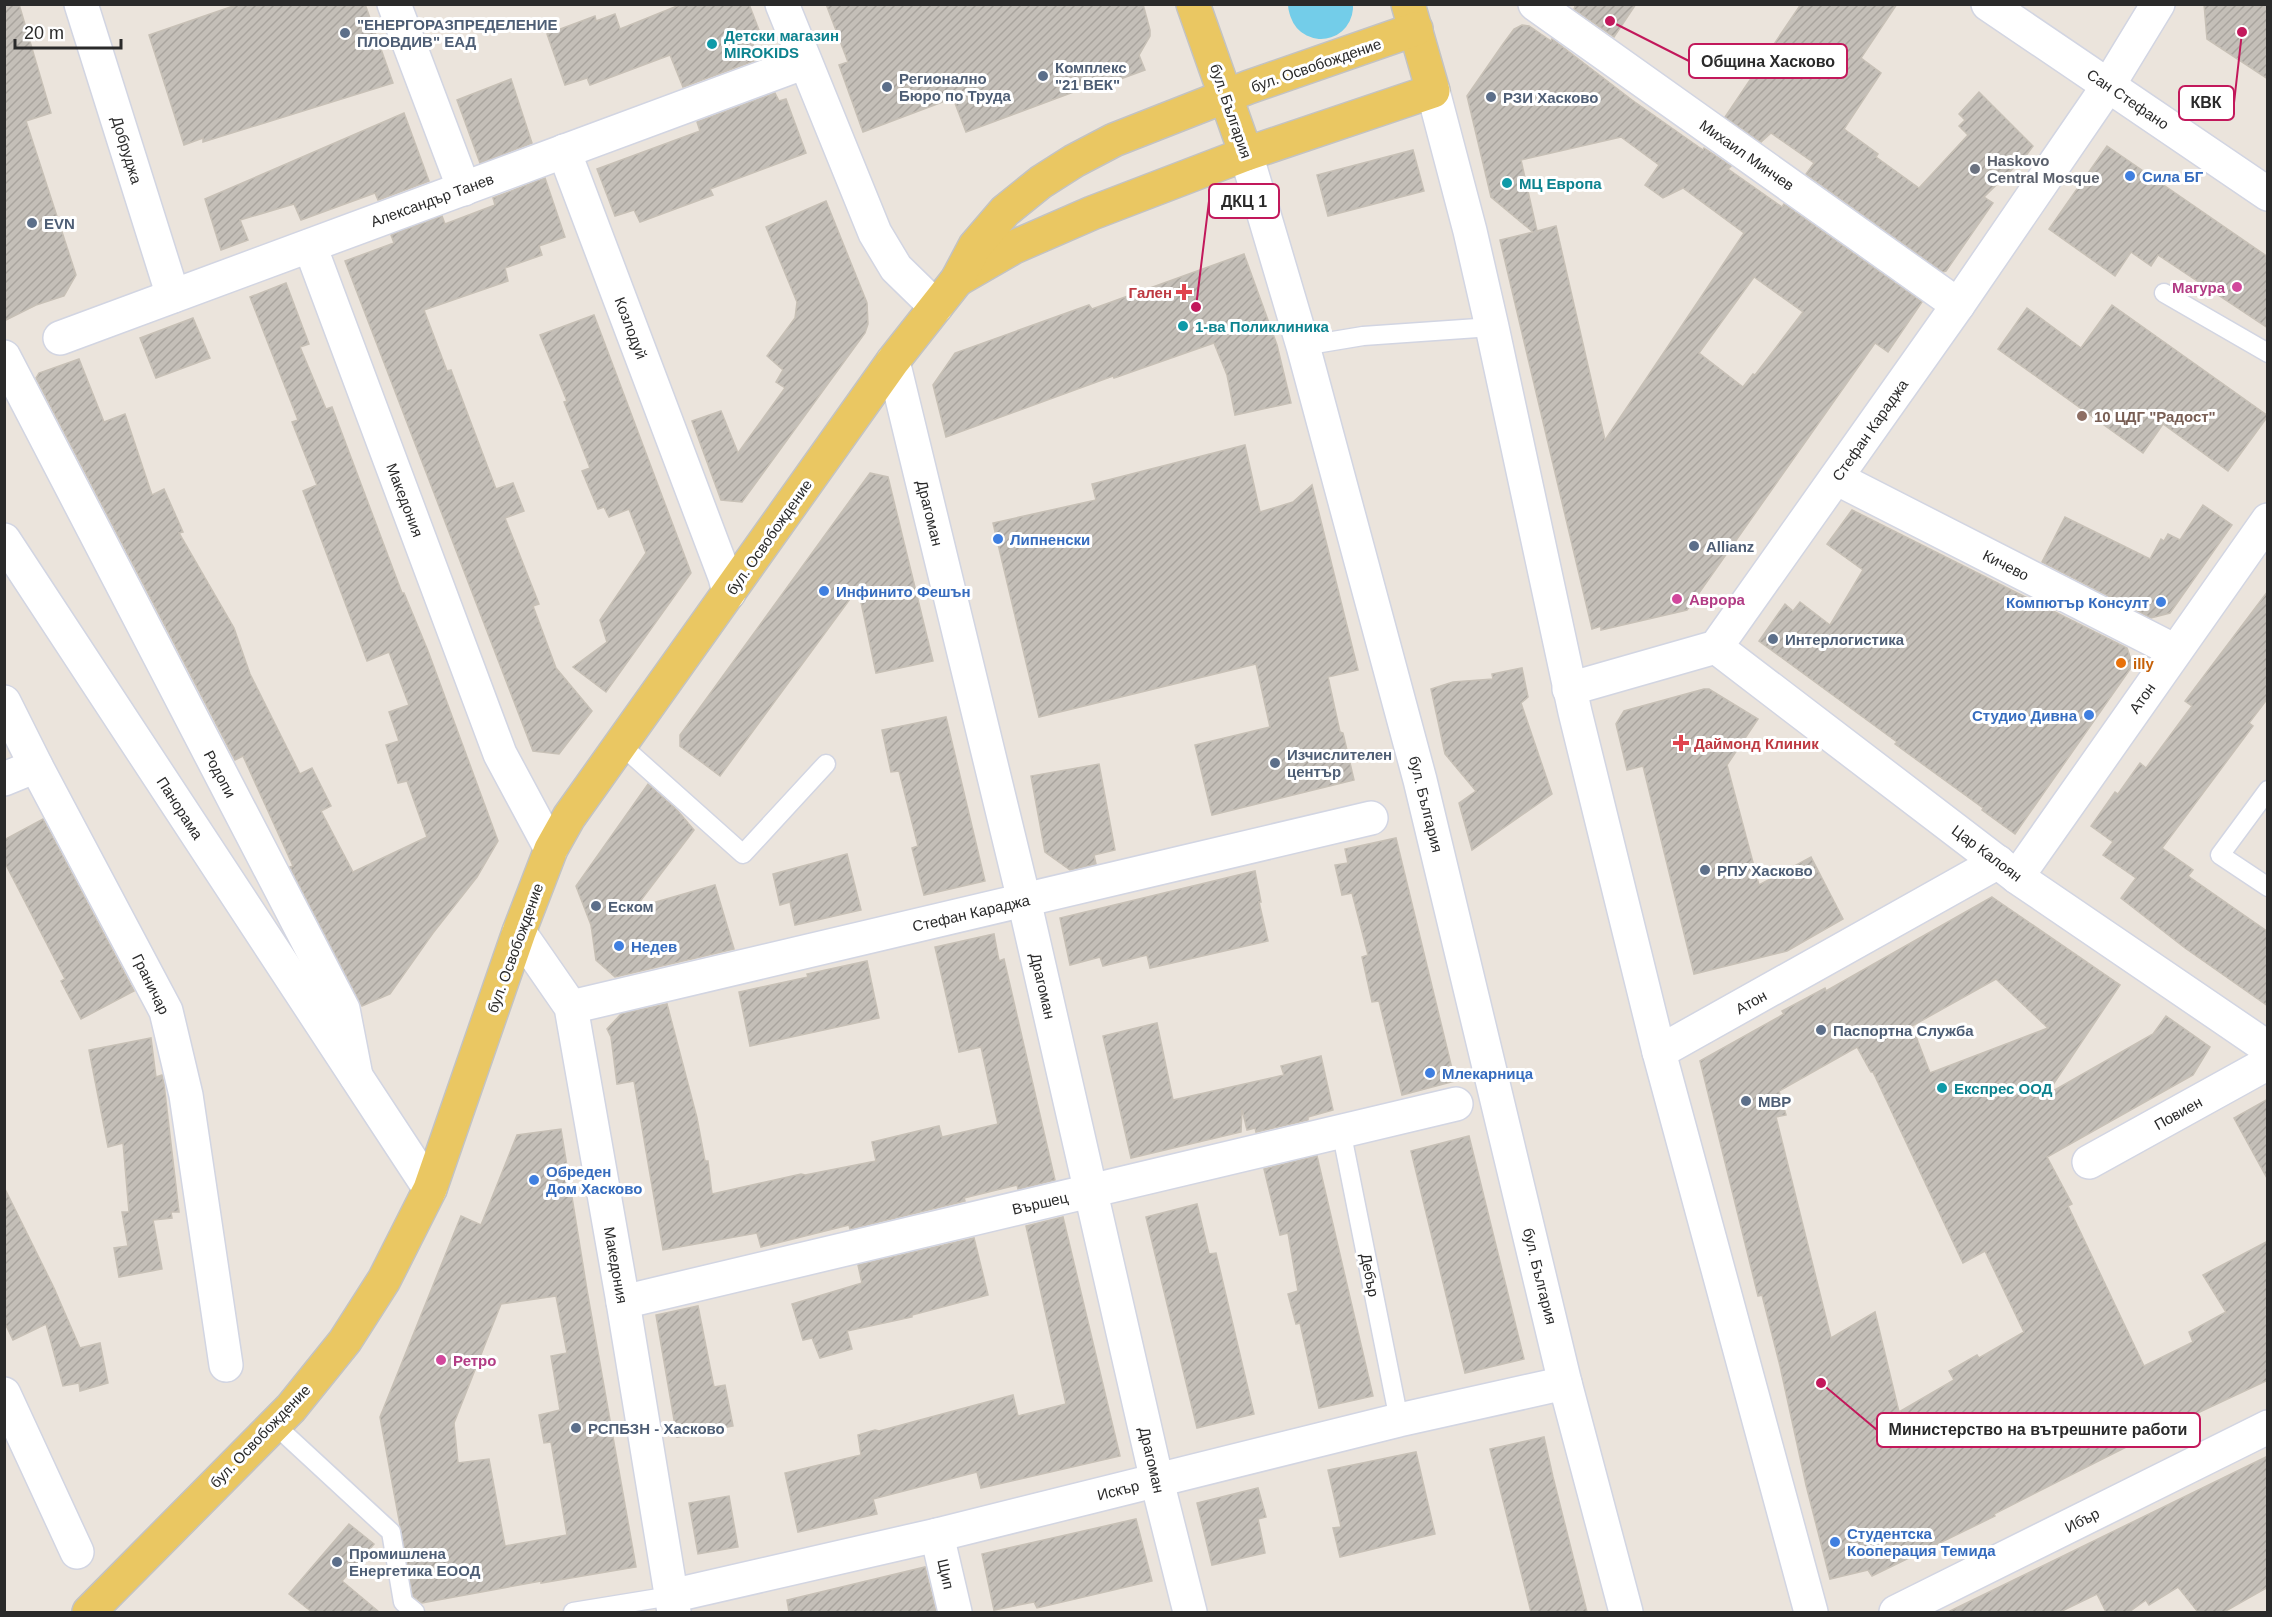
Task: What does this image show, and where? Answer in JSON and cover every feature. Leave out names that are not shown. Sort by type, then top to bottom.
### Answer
[{"type":"main road","name":"бул. България","points":[[1193,4],[1237,92],[1259,150]]},
{"type":"main road","name":"бул. Освобождение","points":[[88,1612],[291,1408],[345,1341],[384,1280],[430,1189],[519,932],[551,849],[569,817],[893,360],[957,280],[975,246],[1005,211],[1041,182],[1114,140],[1237,92],[1384,41],[1412,17]]},
{"type":"main road","points":[[1412,17],[1422,94]]},
{"type":"main road","name":"бул. Освобождение","points":[[957,280],[1049,230],[1259,150],[1422,94]]},
{"type":"street","name":"Добруджа","points":[[81,4],[173,296]]},
{"type":"street","points":[[394,4],[464,189]]},
{"type":"street","points":[[782,4],[875,233],[896,268],[917,291],[936,307]]},
{"type":"street","name":"Михаил Минчев","points":[[1535,4],[1958,305]]},
{"type":"street","name":"Сан Стефано","points":[[1988,4],[2268,194]]},
{"type":"street","name":"Стефан Караджа","points":[[1716,647],[1958,305],[2108,86],[2158,4]]},
{"type":"street","name":"Александър Танев","points":[[60,338],[805,62]]},
{"type":"street","points":[[1422,94],[1470,231],[1569,689],[1659,1052],[1811,1612]]},
{"type":"street","name":"бул. България","points":[[1259,150],[1303,346],[1420,780],[1565,1383],[1626,1612]]},
{"type":"street","name":"Козлодуй","points":[[564,151],[725,577],[729,593]]},
{"type":"street","name":"Македония","points":[[310,246],[500,754],[551,849]]},
{"type":"street","name":"Родопи","points":[[4,357],[343,1009],[356,1076],[430,1189]]},
{"type":"street","name":"Драгоман","points":[[893,360],[1024,900],[1157,1481],[1190,1612]]},
{"type":"street","name":"Кичево","points":[[1836,478],[2175,651]]},
{"type":"street","name":"Атон","points":[[1659,1052],[2008,869],[2175,651],[2268,520]]},
{"type":"street","name":"Панорама","points":[[4,540],[356,1076]]},
{"type":"street","points":[[1569,689],[1716,647]]},
{"type":"street","name":"Цар Калоян","points":[[1716,647],[2008,869],[2268,1048]]},
{"type":"street","name":"Граничар","points":[[4,702],[166,1011],[186,1095],[226,1365]]},
{"type":"street","points":[[4,779],[36,766]]},
{"type":"street","name":"Стефан Караджа","points":[[571,1007],[1371,818]]},
{"type":"street","name":"Македония","points":[[519,932],[571,1007],[623,1302],[672,1604]]},
{"type":"street","name":"Повиен","points":[[2089,1162],[2268,1063]]},
{"type":"street","name":"Вършец","points":[[623,1302],[1456,1104]]},
{"type":"street","name":"Искър","points":[[672,1604],[937,1535],[1399,1420],[1565,1383]]},
{"type":"street","points":[[4,1394],[77,1551]]},
{"type":"street","name":"Ибър","points":[[1896,1612],[2268,1427]]},
{"type":"street","name":"Щип","points":[[937,1535],[955,1612]]},
{"type":"lane","points":[[2164,293],[2268,353]]},
{"type":"lane","points":[[1303,346],[1363,336],[1492,327]]},
{"type":"lane","points":[[621,745],[743,854],[826,764]]},
{"type":"lane","points":[[2268,790],[2220,855],[2268,887]]},
{"type":"lane","name":"Дебър","points":[[1341,1130],[1399,1420]]},
{"type":"lane","points":[[274,1424],[391,1532],[403,1602],[415,1612]]},
{"type":"lane","points":[[573,1612],[672,1604]]},
{"type":"building","name":"EVN","points":[[4,4],[19,4],[51,113],[26,121],[76,275],[64,296],[36,305],[4,321]]},
{"type":"building","points":[[239,4],[365,4],[393,83],[203,142],[203,138],[184,145],[149,35]]},
{"type":"building","points":[[682,4],[749,4],[762,38],[752,42],[759,59],[683,87],[670,55],[590,85],[587,78],[565,85],[547,34],[595,16],[596,21],[615,14],[620,29]]},
{"type":"building","name":"Комплекс \"21 ВЕК\"","points":[[826,4],[1143,4],[1150,30],[1150,36],[1139,55],[1145,70],[1104,85],[1103,81],[966,132],[953,98],[863,132],[839,65],[848,62]]},
{"type":"building","points":[[1576,4],[1636,4],[1614,37],[1574,9]]},
{"type":"building","points":[[1801,4],[1897,4],[1861,58],[1881,73],[1844,129],[1878,154],[1876,157],[1919,188],[1968,135],[1959,126],[1965,120],[1959,114],[1979,92],[2033,146],[2025,157],[1984,197],[1993,203],[1946,271],[1943,272],[1806,174],[1814,163],[1771,133],[1761,142],[1725,117]]},
{"type":"building","points":[[2204,4],[2268,4],[2268,79],[2207,39]]},
{"type":"building","points":[[1522,25],[1529,26],[1551,41],[1552,39],[1632,100],[1703,150],[1704,148],[1731,166],[1728,169],[1782,207],[1784,204],[1922,302],[1888,352],[1875,343],[1687,610],[1601,630],[1601,626],[1592,629],[1500,240],[1533,232],[1491,197],[1467,96],[1514,29]],"holes":[[[1621,137],[1659,165],[1645,185],[1663,198],[1683,188],[1744,233],[1605,440],[1556,226],[1537,231],[1521,160]],[[1754,277],[1803,312],[1755,375],[1753,374],[1743,387],[1699,353]]]},
{"type":"building","points":[[511,79],[532,143],[480,163],[457,100]]},
{"type":"building","points":[[775,93],[779,101],[786,99],[806,153],[710,189],[713,195],[640,222],[634,210],[615,216],[597,169],[700,131],[697,122]]},
{"type":"building","points":[[404,113],[429,181],[378,200],[375,193],[301,220],[294,204],[240,220],[248,240],[221,250],[205,199]]},
{"type":"building","points":[[2107,146],[2268,257],[2268,328],[2158,255],[2151,266],[2131,252],[2115,276],[2049,229]]},
{"type":"building","points":[[1413,150],[1424,191],[1328,216],[1317,175]]},
{"type":"building","points":[[545,178],[565,237],[539,246],[542,255],[505,268],[508,281],[424,310],[447,371],[451,370],[496,489],[513,483],[524,511],[505,518],[539,604],[533,606],[556,668],[592,711],[559,754],[533,751],[345,261],[394,243],[391,235],[442,216],[445,224],[495,205],[493,198]]},
{"type":"building","points":[[826,201],[867,303],[868,324],[865,333],[742,502],[721,500],[692,421],[721,411],[738,453],[785,388],[776,382],[783,370],[767,356],[795,318],[797,302],[766,227]]},
{"type":"building","points":[[1244,254],[1277,345],[1291,403],[1235,415],[1227,375],[1214,343],[1114,378],[1113,376],[946,437],[933,385],[955,353],[1089,305],[1092,309]]},
{"type":"building","points":[[286,283],[309,344],[300,347],[326,409],[332,407],[402,593],[404,593],[428,651],[498,841],[477,877],[433,933],[390,994],[362,1006],[290,867],[293,866],[243,756],[235,760],[36,378],[39,373],[79,359],[104,422],[125,414],[152,495],[164,489],[183,532],[179,533],[234,628],[250,674],[300,774],[312,768],[331,806],[321,811],[353,872],[427,837],[407,781],[398,783],[386,745],[399,741],[389,712],[409,705],[389,652],[367,661],[303,491],[317,485],[292,422],[298,420],[250,297]]},
{"type":"building","points":[[2112,305],[2268,416],[2228,471],[2163,424],[2143,453],[1998,349],[2027,308],[2081,348]]},
{"type":"building","points":[[594,315],[691,573],[606,692],[573,667],[607,642],[600,620],[646,553],[629,509],[609,517],[604,507],[598,509],[582,471],[590,468],[564,402],[567,401],[540,335]]},
{"type":"building","points":[[193,318],[210,358],[156,378],[140,338]]},
{"type":"building","points":[[1245,445],[1260,512],[1293,502],[1312,485],[1358,670],[1328,677],[1340,732],[1343,733],[1354,780],[1212,815],[1195,745],[1270,727],[1256,664],[1039,717],[993,523],[1096,500],[1092,484]]},
{"type":"building","points":[[870,473],[888,477],[933,661],[876,673],[858,588],[720,776],[680,746],[680,735]]},
{"type":"building","points":[[2203,505],[2232,525],[2170,613],[2151,618],[2042,562],[2065,517],[2150,559],[2161,539],[2164,541],[2168,534],[2180,540]]},
{"type":"building","points":[[1852,510],[2127,648],[2133,665],[2015,834],[1895,744],[1897,742],[1759,641],[1785,604],[1793,611],[1800,602],[1830,625],[1863,570],[1827,544]]},
{"type":"building","points":[[2268,591],[2268,698],[2249,723],[2253,726],[2162,848],[2193,870],[2188,876],[2268,932],[2268,1006],[2185,948],[2121,898],[2136,878],[2103,855],[2113,842],[2091,826],[2115,792],[2118,794],[2140,763],[2146,768],[2192,706],[2185,701]]},
{"type":"building","points":[[1522,668],[1528,697],[1521,703],[1552,794],[1472,850],[1459,803],[1476,791],[1445,754],[1431,689],[1453,682],[1493,679],[1492,674]]},
{"type":"building","name":"РПУ Хасково","points":[[1709,689],[1758,719],[1727,765],[1759,885],[1811,857],[1843,919],[1787,951],[1694,974],[1643,766],[1627,770],[1616,724],[1624,711]]},
{"type":"building","points":[[946,717],[985,881],[924,895],[912,848],[918,846],[899,771],[891,772],[882,730]]},
{"type":"building","points":[[1099,764],[1115,850],[1094,855],[1096,864],[1070,870],[1045,852],[1031,776]]},
{"type":"building","points":[[648,784],[677,810],[694,830],[635,908],[715,885],[734,949],[615,977],[596,960],[591,925],[576,886]]},
{"type":"building","points":[[43,819],[134,991],[81,1019],[61,981],[65,979],[4,861],[4,840]]},
{"type":"building","points":[[1396,838],[1455,1081],[1402,1095],[1379,1001],[1372,1002],[1362,957],[1368,955],[1352,893],[1342,895],[1335,865],[1348,863],[1345,849]]},
{"type":"building","points":[[847,854],[861,910],[795,925],[790,902],[780,905],[773,874]]},
{"type":"building","points":[[1255,871],[1268,941],[1150,968],[1147,955],[1103,966],[1100,957],[1070,965],[1060,918]]},
{"type":"building","points":[[1992,897],[2120,985],[2046,1095],[2153,1034],[2166,1016],[2210,1047],[2193,1075],[2047,1157],[2072,1204],[2068,1206],[2144,1366],[2193,1342],[2189,1332],[2226,1312],[2203,1275],[2268,1241],[2268,1380],[2140,1440],[1994,1514],[1995,1516],[1872,1576],[1868,1570],[1830,1579],[1806,1485],[1780,1366],[1762,1295],[1758,1296],[1700,1061],[1784,1014],[1782,1011],[1825,988],[1826,991]],"holes":[[[1996,979],[2048,1028],[1930,1073],[1912,1026]],[[1857,1047],[1873,1072],[1963,1263],[1985,1251],[2024,1332],[1979,1358],[1977,1355],[1949,1371],[1954,1380],[1899,1412],[1875,1312],[1831,1338],[1776,1117],[1786,1115],[1779,1091]]]},
{"type":"building","points":[[994,934],[999,961],[1004,959],[1055,1180],[1018,1189],[1017,1185],[964,1198],[965,1201],[850,1229],[849,1225],[761,1247],[757,1233],[663,1250],[634,1081],[617,1084],[611,1037],[607,1029],[621,1014],[667,1004],[697,1118],[705,1161],[708,1161],[712,1194],[801,1174],[876,1161],[872,1142],[939,1126],[942,1137],[998,1124],[981,1047],[959,1052],[935,947]]},
{"type":"building","points":[[867,961],[879,1018],[750,1046],[739,992]]},
{"type":"building","points":[[1157,1023],[1173,1100],[1284,1075],[1281,1066],[1321,1056],[1333,1110],[1308,1117],[1308,1120],[1256,1132],[1255,1128],[1247,1130],[1242,1109],[1241,1132],[1131,1158],[1103,1036]]},
{"type":"building","points":[[151,1038],[156,1077],[162,1075],[164,1084],[179,1212],[171,1212],[172,1218],[153,1220],[162,1269],[119,1277],[114,1248],[128,1246],[122,1212],[129,1212],[123,1143],[108,1147],[89,1050]]},
{"type":"building","points":[[2268,1099],[2268,1180],[2234,1118]]},
{"type":"building","points":[[561,1129],[636,1567],[541,1583],[541,1581],[422,1603],[413,1596],[380,1417],[461,1216],[481,1225],[517,1135]],"holes":[[[556,1296],[567,1353],[551,1356],[560,1410],[539,1415],[544,1443],[551,1442],[567,1535],[505,1546],[489,1459],[458,1463],[454,1423],[501,1304]]]},
{"type":"building","points":[[1469,1136],[1524,1359],[1465,1373],[1411,1151]]},
{"type":"building","points":[[1317,1156],[1373,1396],[1319,1408],[1300,1323],[1296,1324],[1288,1294],[1298,1291],[1288,1233],[1280,1235],[1264,1169]]},
{"type":"building","points":[[4,1187],[54,1288],[80,1348],[100,1343],[108,1383],[80,1391],[79,1383],[63,1386],[46,1324],[13,1340],[4,1321]]},
{"type":"building","points":[[1197,1204],[1209,1254],[1216,1253],[1254,1414],[1197,1428],[1146,1217]]},
{"type":"building","points":[[1063,1217],[1120,1456],[981,1488],[977,1472],[873,1499],[877,1514],[798,1532],[785,1473],[861,1455],[858,1435],[1013,1395],[1018,1416],[1066,1404],[1026,1226]]},
{"type":"building","points":[[974,1238],[988,1295],[912,1315],[912,1317],[847,1331],[852,1349],[820,1358],[812,1338],[803,1340],[792,1304],[862,1283],[858,1265]]},
{"type":"building","points":[[698,1306],[714,1387],[725,1385],[733,1426],[677,1437],[656,1315]]},
{"type":"building","points":[[1544,1437],[1587,1612],[1531,1612],[1490,1449]]},
{"type":"building","points":[[1416,1452],[1435,1534],[1340,1557],[1333,1528],[1341,1527],[1328,1470]]},
{"type":"building","points":[[2268,1456],[2268,1587],[2224,1612],[2198,1612],[2178,1587],[2149,1605],[2146,1600],[2129,1612],[2106,1612],[2097,1594],[2060,1612],[1948,1612]]},
{"type":"building","points":[[1258,1488],[1266,1517],[1258,1519],[1265,1553],[1212,1565],[1197,1503]]},
{"type":"building","points":[[729,1496],[738,1547],[698,1554],[689,1503]]},
{"type":"building","points":[[1136,1519],[1152,1581],[1037,1608],[1034,1602],[994,1610],[982,1554]]},
{"type":"building","name":"Промишлена Енергетика ЕООД","points":[[349,1524],[374,1544],[342,1581],[379,1612],[312,1612],[289,1594]]},
{"type":"building","points":[[925,1567],[936,1612],[789,1612],[787,1600]]},
{"type":"place","name":"Община Хасково","points":[[1610,21]]},
{"type":"place","name":"КВК","points":[[2242,32]]},
{"type":"place","name":"\"ЕНЕРГОРАЗПРЕДЕЛЕНИЕ ПЛОВДИВ\" ЕАД","points":[[345,33]]},
{"type":"place","name":"Детски магазин MIROKIDS","points":[[712,44]]},
{"type":"place","name":"Комплекс \"21 ВЕК\"","points":[[1043,76]]},
{"type":"place","name":"Регионално Бюро по Труда","points":[[887,87]]},
{"type":"place","name":"РЗИ Хасково","points":[[1491,97]]},
{"type":"place","name":"Haskovo Central Mosque","points":[[1975,169]]},
{"type":"place","name":"Cилa БГ","points":[[2130,176]]},
{"type":"place","name":"МЦ Европа","points":[[1507,183]]},
{"type":"place","name":"EVN","points":[[32,223]]},
{"type":"place","name":"Магура","points":[[2237,287]]},
{"type":"place","name":"Гален","points":[[1184,292]]},
{"type":"place","name":"ДКЦ 1","points":[[1196,307]]},
{"type":"place","name":"1-ва Поликлиника","points":[[1183,326]]},
{"type":"place","name":"10 ЦДГ \"Радост\"","points":[[2082,416]]},
{"type":"place","name":"Липненски","points":[[998,539]]},
{"type":"place","name":"Allianz","points":[[1694,546]]},
{"type":"place","name":"Инфинито Фешън","points":[[824,591]]},
{"type":"place","name":"Аврора","points":[[1677,599]]},
{"type":"place","name":"Компютър Консулт","points":[[2161,602]]},
{"type":"place","name":"Интерлогистика","points":[[1773,639]]},
{"type":"place","name":"illy","points":[[2121,663]]},
{"type":"place","name":"Студио Дивна","points":[[2089,715]]},
{"type":"place","name":"Даймонд Клиник","points":[[1681,743]]},
{"type":"place","name":"Изчислителен център","points":[[1275,763]]},
{"type":"place","name":"РПУ Хасково","points":[[1705,870]]},
{"type":"place","name":"Еском","points":[[596,906]]},
{"type":"place","name":"Недев","points":[[619,946]]},
{"type":"place","name":"Паспортна Служба","points":[[1821,1030]]},
{"type":"place","name":"Млекарница","points":[[1430,1073]]},
{"type":"place","name":"Експрес ООД","points":[[1942,1088]]},
{"type":"place","name":"МВР","points":[[1746,1101]]},
{"type":"place","name":"Обреден Дом Хасково","points":[[534,1180]]},
{"type":"place","name":"Ретро","points":[[441,1360]]},
{"type":"place","name":"Министерство на вътрешните работи","points":[[1821,1383]]},
{"type":"place","name":"РСПБЗН - Хасково","points":[[576,1428]]},
{"type":"place","name":"Студентска Кооперация Темида","points":[[1835,1542]]},
{"type":"place","name":"Промишлена Енергетика ЕООД","points":[[337,1562]]}]
